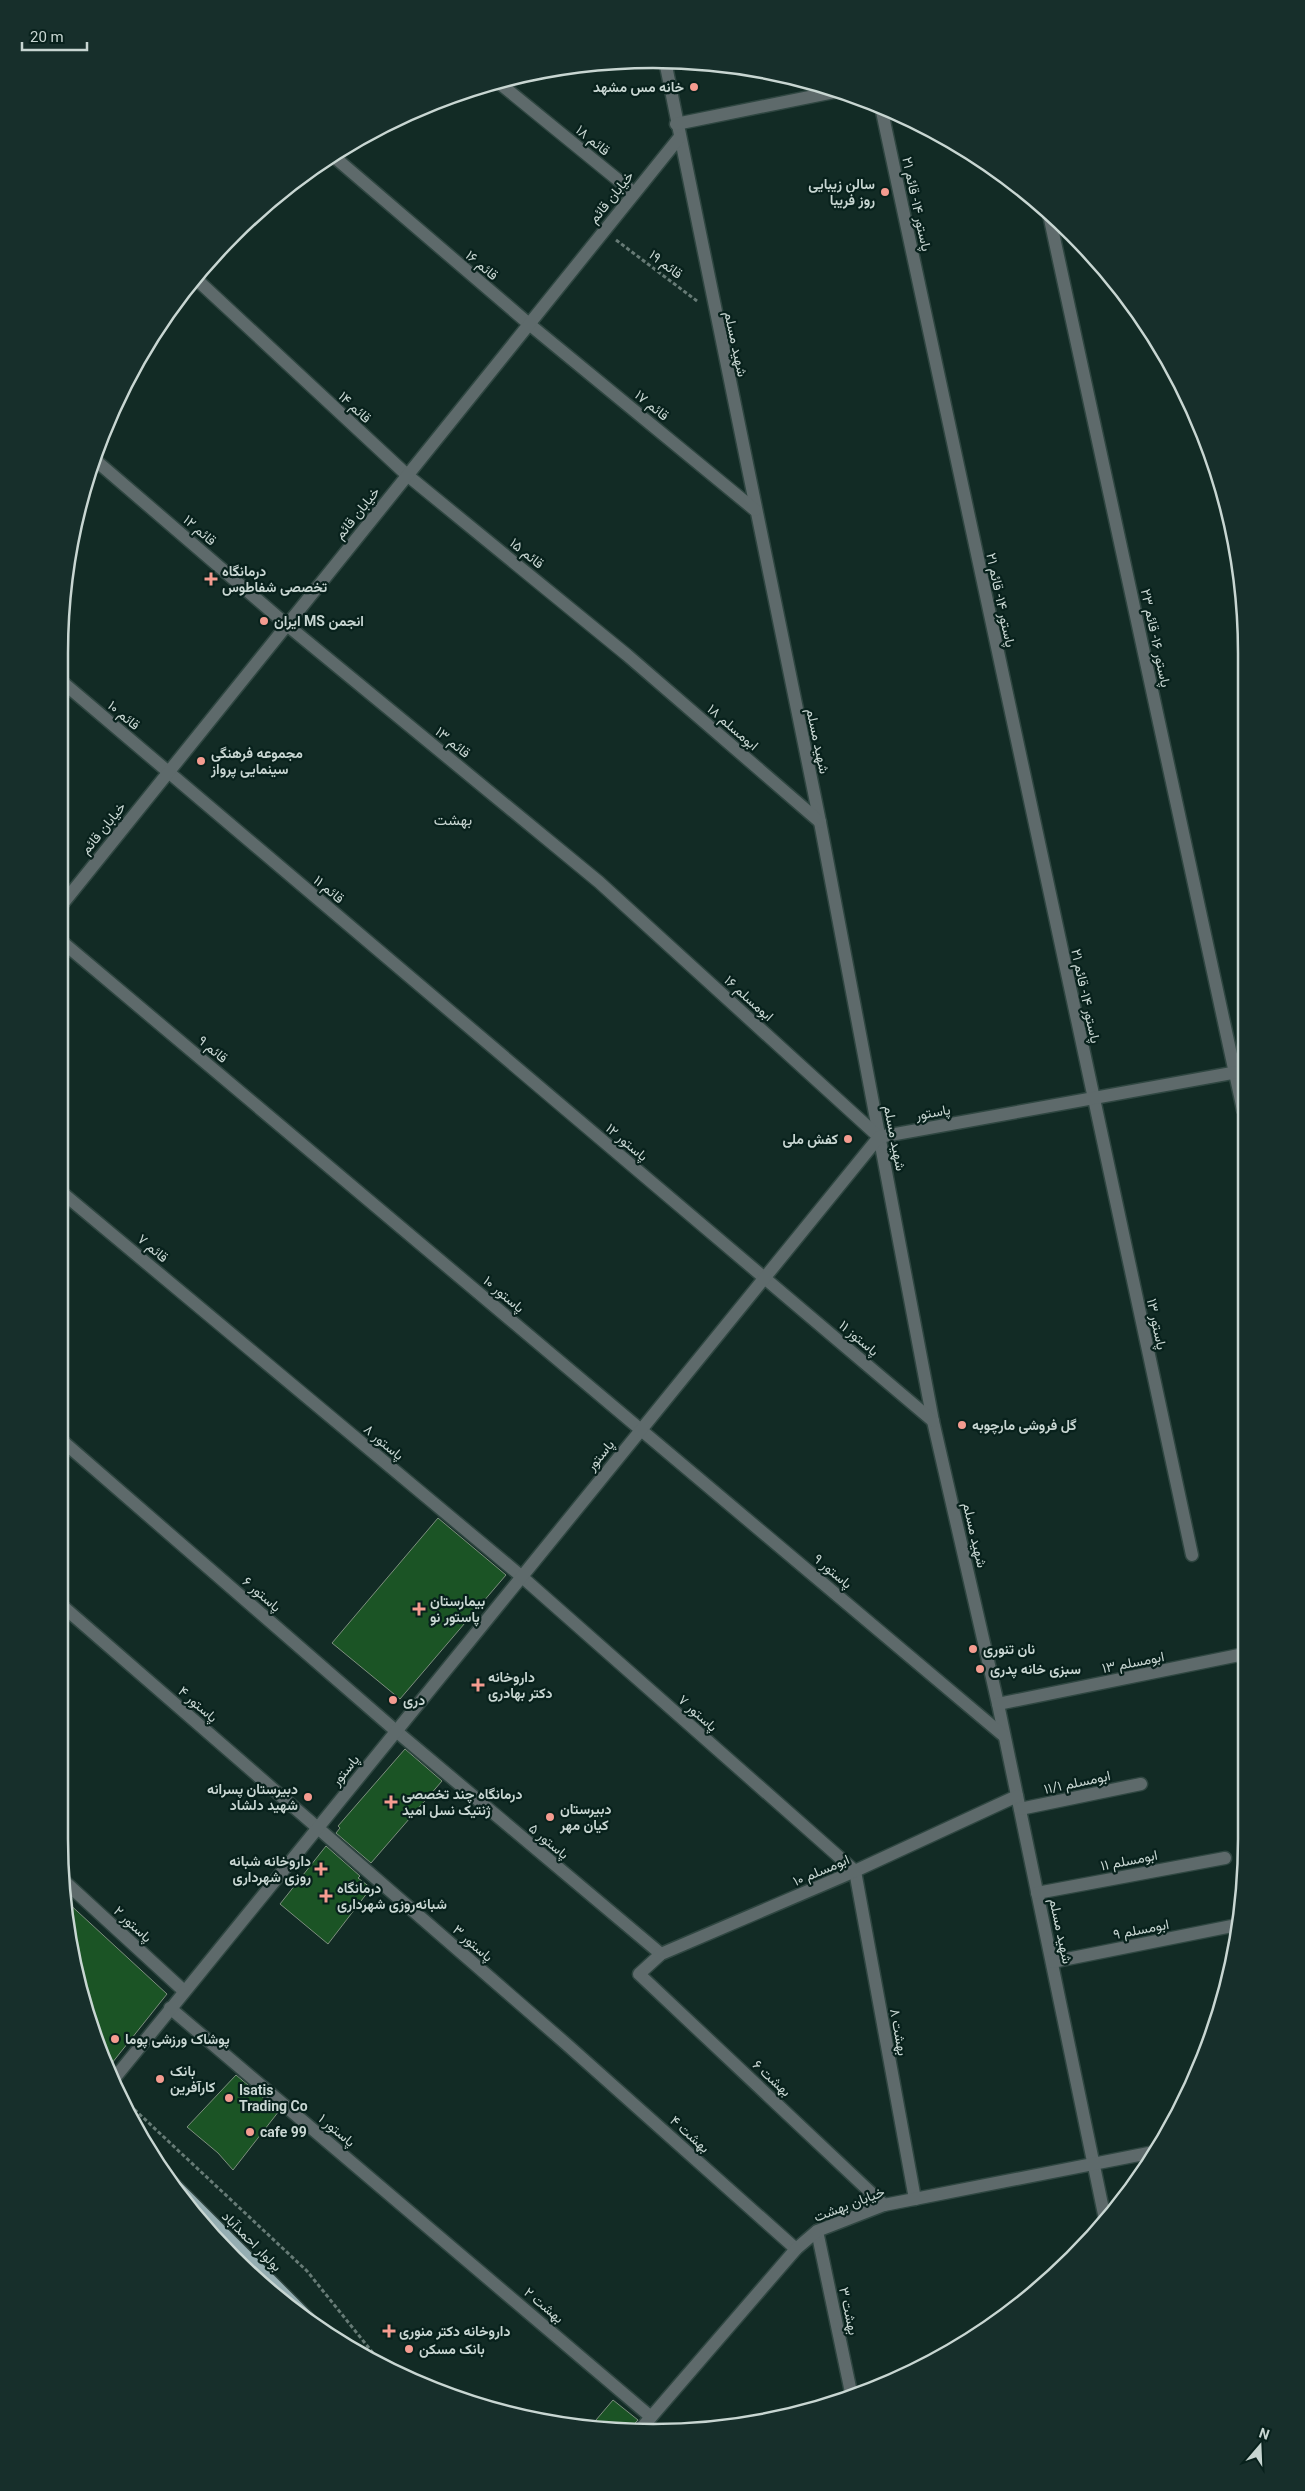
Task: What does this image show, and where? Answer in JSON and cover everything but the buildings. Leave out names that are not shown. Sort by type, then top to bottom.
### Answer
[{"type":"main road","name":"بولوار احمدآباد","points":[[227,2239],[264,2275]]},
{"type":"street","name":"شهید مسلم","points":[[665,68],[678,138],[820,822],[933,1421],[998,1704],[1103,2211]]},
{"type":"street","name":"قائم ۱۸","points":[[504,86],[634,193]]},
{"type":"street","points":[[676,124],[827,94]]},
{"type":"street","name":"پاستور ۱۴- قائم ۲۱","points":[[883,115],[1092,1100]]},
{"type":"street","name":"خیابان قائم","points":[[68,897],[678,138]]},
{"type":"street","name":"قائم ۱۶","points":[[337,160],[529,324]]},
{"type":"street","name":"پاستور ۱۶- قائم ۲۳","points":[[1051,225],[1238,1067]]},
{"type":"street","name":"قائم ۱۴","points":[[200,282],[407,475]]},
{"type":"street","name":"قائم ۱۷","points":[[529,324],[755,510]]},
{"type":"street","name":"قائم ۱۲","points":[[99,463],[287,625]]},
{"type":"street","name":"قائم ۱۵","points":[[407,475],[627,655]]},
{"type":"street","name":"قائم ۱۳","points":[[287,625],[599,882]]},
{"type":"street","name":"ابومسلم ۱۸","points":[[627,655],[820,822]]},
{"type":"street","name":"قائم ۱۰","points":[[68,687],[168,772]]},
{"type":"street","name":"قائم ۱۱","points":[[168,772],[470,1029]]},
{"type":"street","name":"ابومسلم ۱۶","points":[[599,882],[879,1137]]},
{"type":"street","name":"قائم ۹","points":[[68,947],[347,1181]]},
{"type":"street","name":"پاستور ۱۲","points":[[470,1029],[765,1277]]},
{"type":"street","name":"پاستور","points":[[118,2074],[879,1137],[1238,1072]]},
{"type":"street","name":"پاستور ۱۳","points":[[1092,1100],[1192,1555]]},
{"type":"street","name":"پاستور ۱۰","points":[[347,1181],[641,1429]]},
{"type":"street","name":"قائم ۷","points":[[68,1198],[227,1330]]},
{"type":"street","name":"پاستوز ۱۱","points":[[765,1277],[933,1421]]},
{"type":"street","name":"پاستور ۸","points":[[227,1330],[521,1576]]},
{"type":"street","name":"پاستور ۹","points":[[641,1429],[1004,1736]]},
{"type":"street","name":"پاستور ۶","points":[[68,1446],[396,1731]]},
{"type":"street","name":"پاستور ۷","points":[[521,1576],[855,1871]]},
{"type":"street","name":"پاستور ۴","points":[[68,1611],[317,1827]]},
{"type":"street","name":"ابومسلم ۱۳","points":[[998,1704],[1238,1655]]},
{"type":"street","name":"پاستور ۵","points":[[396,1731],[661,1954]]},
{"type":"street","name":"ابومسلم ۱۱/۱","points":[[1020,1809],[1141,1784]]},
{"type":"street","name":"ابومسلم ۱۰","points":[[639,1974],[661,1954],[855,1871],[1017,1796]]},
{"type":"street","name":"پاستور ۳","points":[[317,1827],[564,2042]]},
{"type":"street","name":"ابومسلم ۱۱","points":[[1037,1893],[1225,1858]]},
{"type":"street","name":"بهشت ۸","points":[[855,1871],[914,2199]]},
{"type":"street","name":"پاستور ۲","points":[[70,1886],[184,1991]]},
{"type":"street","name":"ابومسلم ۹","points":[[1052,1962],[1230,1926]]},
{"type":"street","name":"بهشت ۶","points":[[639,1974],[884,2205]]},
{"type":"street","name":"پاستور ۱","points":[[170,2008],[417,2217]]},
{"type":"street","name":"بهشت ۴","points":[[564,2042],[796,2248]]},
{"type":"street","name":"خیابان بهشت","points":[[645,2424],[796,2248],[816,2231],[884,2205],[1145,2154]]},
{"type":"street","name":"بهشت ۲","points":[[417,2217],[651,2417]]},
{"type":"street","name":"بهشت ۳","points":[[816,2231],[850,2389]]},
{"type":"path","name":"قائم ۱۹","points":[[604,231],[715,314]]},
{"type":"path","points":[[135,2110],[307,2270],[370,2350]]},
{"type":"place","name":"خانه مس مشهد","points":[[694,87]]},
{"type":"place","name":"سالن زیبایی روز فریبا","points":[[885,192]]},
{"type":"place","name":"درمانگاه تخصصی شفاطوس","points":[[211,579]]},
{"type":"place","name":"ایران MS انجمن","points":[[264,621]]},
{"type":"place","name":"مجموعه فرهنگی سینمایی پرواز","points":[[201,761]]},
{"type":"place","name":"کفش ملی","points":[[848,1139]]},
{"type":"place","name":"گل فروشی مارچوبه","points":[[962,1425]]},
{"type":"place","name":"بیمارستان پاستور نو","points":[[419,1609]]},
{"type":"place","name":"نان تنوری","points":[[973,1649]]},
{"type":"place","name":"سبزی خانه پدری","points":[[980,1669]]},
{"type":"place","name":"داروخانه دکتر بهادری","points":[[478,1685]]},
{"type":"place","name":"دری","points":[[393,1700]]},
{"type":"place","name":"دبیرستان پسرانه شهید دلشاد","points":[[308,1797]]},
{"type":"place","name":"درمانگاه چند تخصصی ژنتیک نسل امید","points":[[391,1802]]},
{"type":"place","name":"دبیرستان کیان مهر","points":[[550,1817]]},
{"type":"place","name":"داروخانه شبانه روزی شهرداری","points":[[321,1869]]},
{"type":"place","name":"درمانگاه شبانه‌روزی شهرداری","points":[[326,1896]]},
{"type":"place","name":"پوشاک ورزشی پوما","points":[[115,2039]]},
{"type":"place","name":"بانک کارآفرین","points":[[160,2079]]},
{"type":"place","name":"Isatis Trading Co","points":[[229,2098]]},
{"type":"place","name":"cafe 99","points":[[250,2132]]},
{"type":"place","name":"داروخانه دکتر منوری","points":[[389,2331]]},
{"type":"place","name":"بانک مسکن","points":[[409,2349]]},
{"type":"district","name":"بهشت","points":[[453,820]]}]
